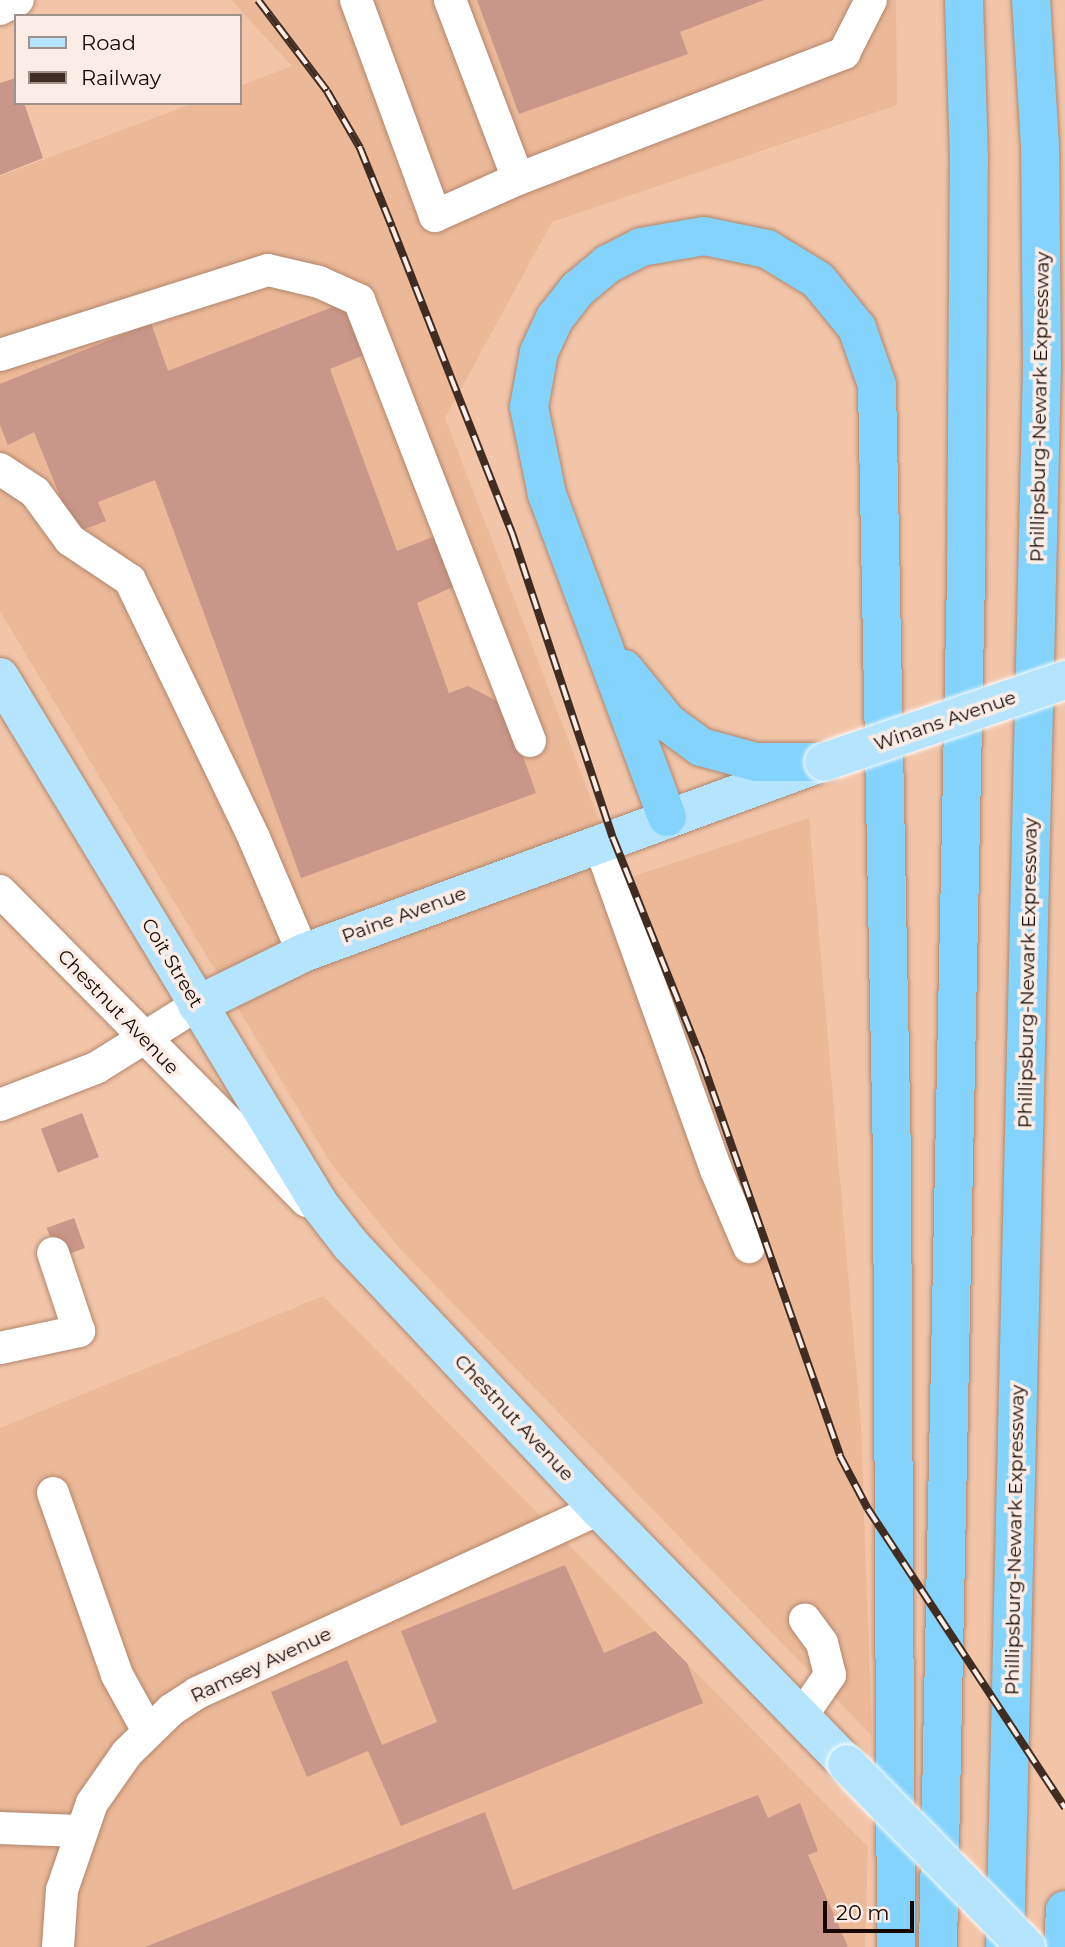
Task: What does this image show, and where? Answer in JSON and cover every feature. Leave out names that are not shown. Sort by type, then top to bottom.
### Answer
[{"type":"highway","points":[[938,1947],[966,587],[969,158],[964,0]]},
{"type":"highway","name":"Phillipsburg-Newark Expressway","points":[[1005,1947],[1041,396],[1040,146],[1031,0]]},
{"type":"highway","points":[[667,817],[547,494],[530,426],[533,371],[555,318],[592,276],[624,255],[661,240],[726,238],[785,257],[825,287],[857,328],[872,365],[879,413],[892,1163],[896,1947]]},
{"type":"highway","points":[[590,611],[635,685],[683,736],[738,759],[779,765],[824,762]]},
{"type":"highway","points":[[1063,1947],[1065,1910]]},
{"type":"main road","name":"Coit Street","points":[[0,677],[298,1175],[350,1244]]},
{"type":"main road","name":"Winans Avenue","points":[[824,762],[1065,680]]},
{"type":"main road","name":"Paine Avenue","points":[[197,1005],[303,953],[667,817],[824,762]]},
{"type":"main road","name":"Chestnut Avenue","points":[[350,1244],[599,1509],[1027,1947]]},
{"type":"street","points":[[0,9],[18,0]]},
{"type":"street","points":[[356,0],[435,216],[518,179],[844,53],[871,0]]},
{"type":"street","points":[[450,0],[518,179]]},
{"type":"street","points":[[0,355],[268,270],[319,282],[359,300],[530,741]]},
{"type":"street","points":[[0,469],[35,492],[70,540],[130,580],[254,838],[303,953]]},
{"type":"street","points":[[599,843],[716,1170],[749,1247]]},
{"type":"street","name":"Chestnut Avenue","points":[[0,891],[350,1244]]},
{"type":"street","name":"Paine Avenue","points":[[0,1105],[96,1068],[197,1005]]},
{"type":"street","points":[[0,1348],[79,1331],[53,1253]]},
{"type":"street","points":[[53,1493],[117,1675],[148,1731]]},
{"type":"street","name":"Ramsey Avenue","points":[[58,1947],[62,1890],[79,1831],[108,1777],[148,1731],[197,1693],[599,1509]]},
{"type":"street","points":[[801,1717],[830,1675],[822,1643],[805,1620]]},
{"type":"street","points":[[0,1828],[79,1831]]},
{"type":"shaded area","points":[[231,0],[896,0],[897,105],[552,222],[445,418],[622,880],[809,818],[861,1425],[872,1736],[402,1251],[332,1165],[0,611],[0,176],[189,105],[242,105],[242,85],[292,66]]},
{"type":"shaded area","points":[[323,1296],[868,1847],[865,1947],[0,1947],[0,1428]]},
{"type":"building","points":[[477,0],[764,0],[680,32],[688,54],[519,114]]},
{"type":"building","points":[[14,79],[14,105],[25,105],[43,158],[0,175],[0,83]]},
{"type":"building","points":[[343,303],[364,355],[330,369],[397,551],[435,536],[455,586],[417,603],[449,693],[468,686],[497,701],[505,722],[511,722],[536,793],[301,878],[155,480],[98,502],[106,521],[75,533],[34,432],[8,445],[0,425],[0,384],[151,323],[168,371]]},
{"type":"building","points":[[82,1113],[99,1157],[58,1173],[41,1129]]},
{"type":"building","points":[[74,1218],[85,1248],[58,1258],[47,1228]]},
{"type":"building","points":[[565,1565],[604,1653],[655,1631],[687,1663],[703,1703],[401,1826],[368,1751],[307,1777],[271,1692],[347,1660],[382,1745],[437,1722],[401,1631]]},
{"type":"building","points":[[758,1795],[768,1818],[800,1803],[818,1851],[808,1855],[848,1947],[145,1947],[485,1812],[513,1890]]},
{"type":"railway","points":[[258,0],[327,91],[360,148],[392,227],[512,533],[613,838],[702,1061],[840,1456],[868,1509],[1065,1808]]}]
